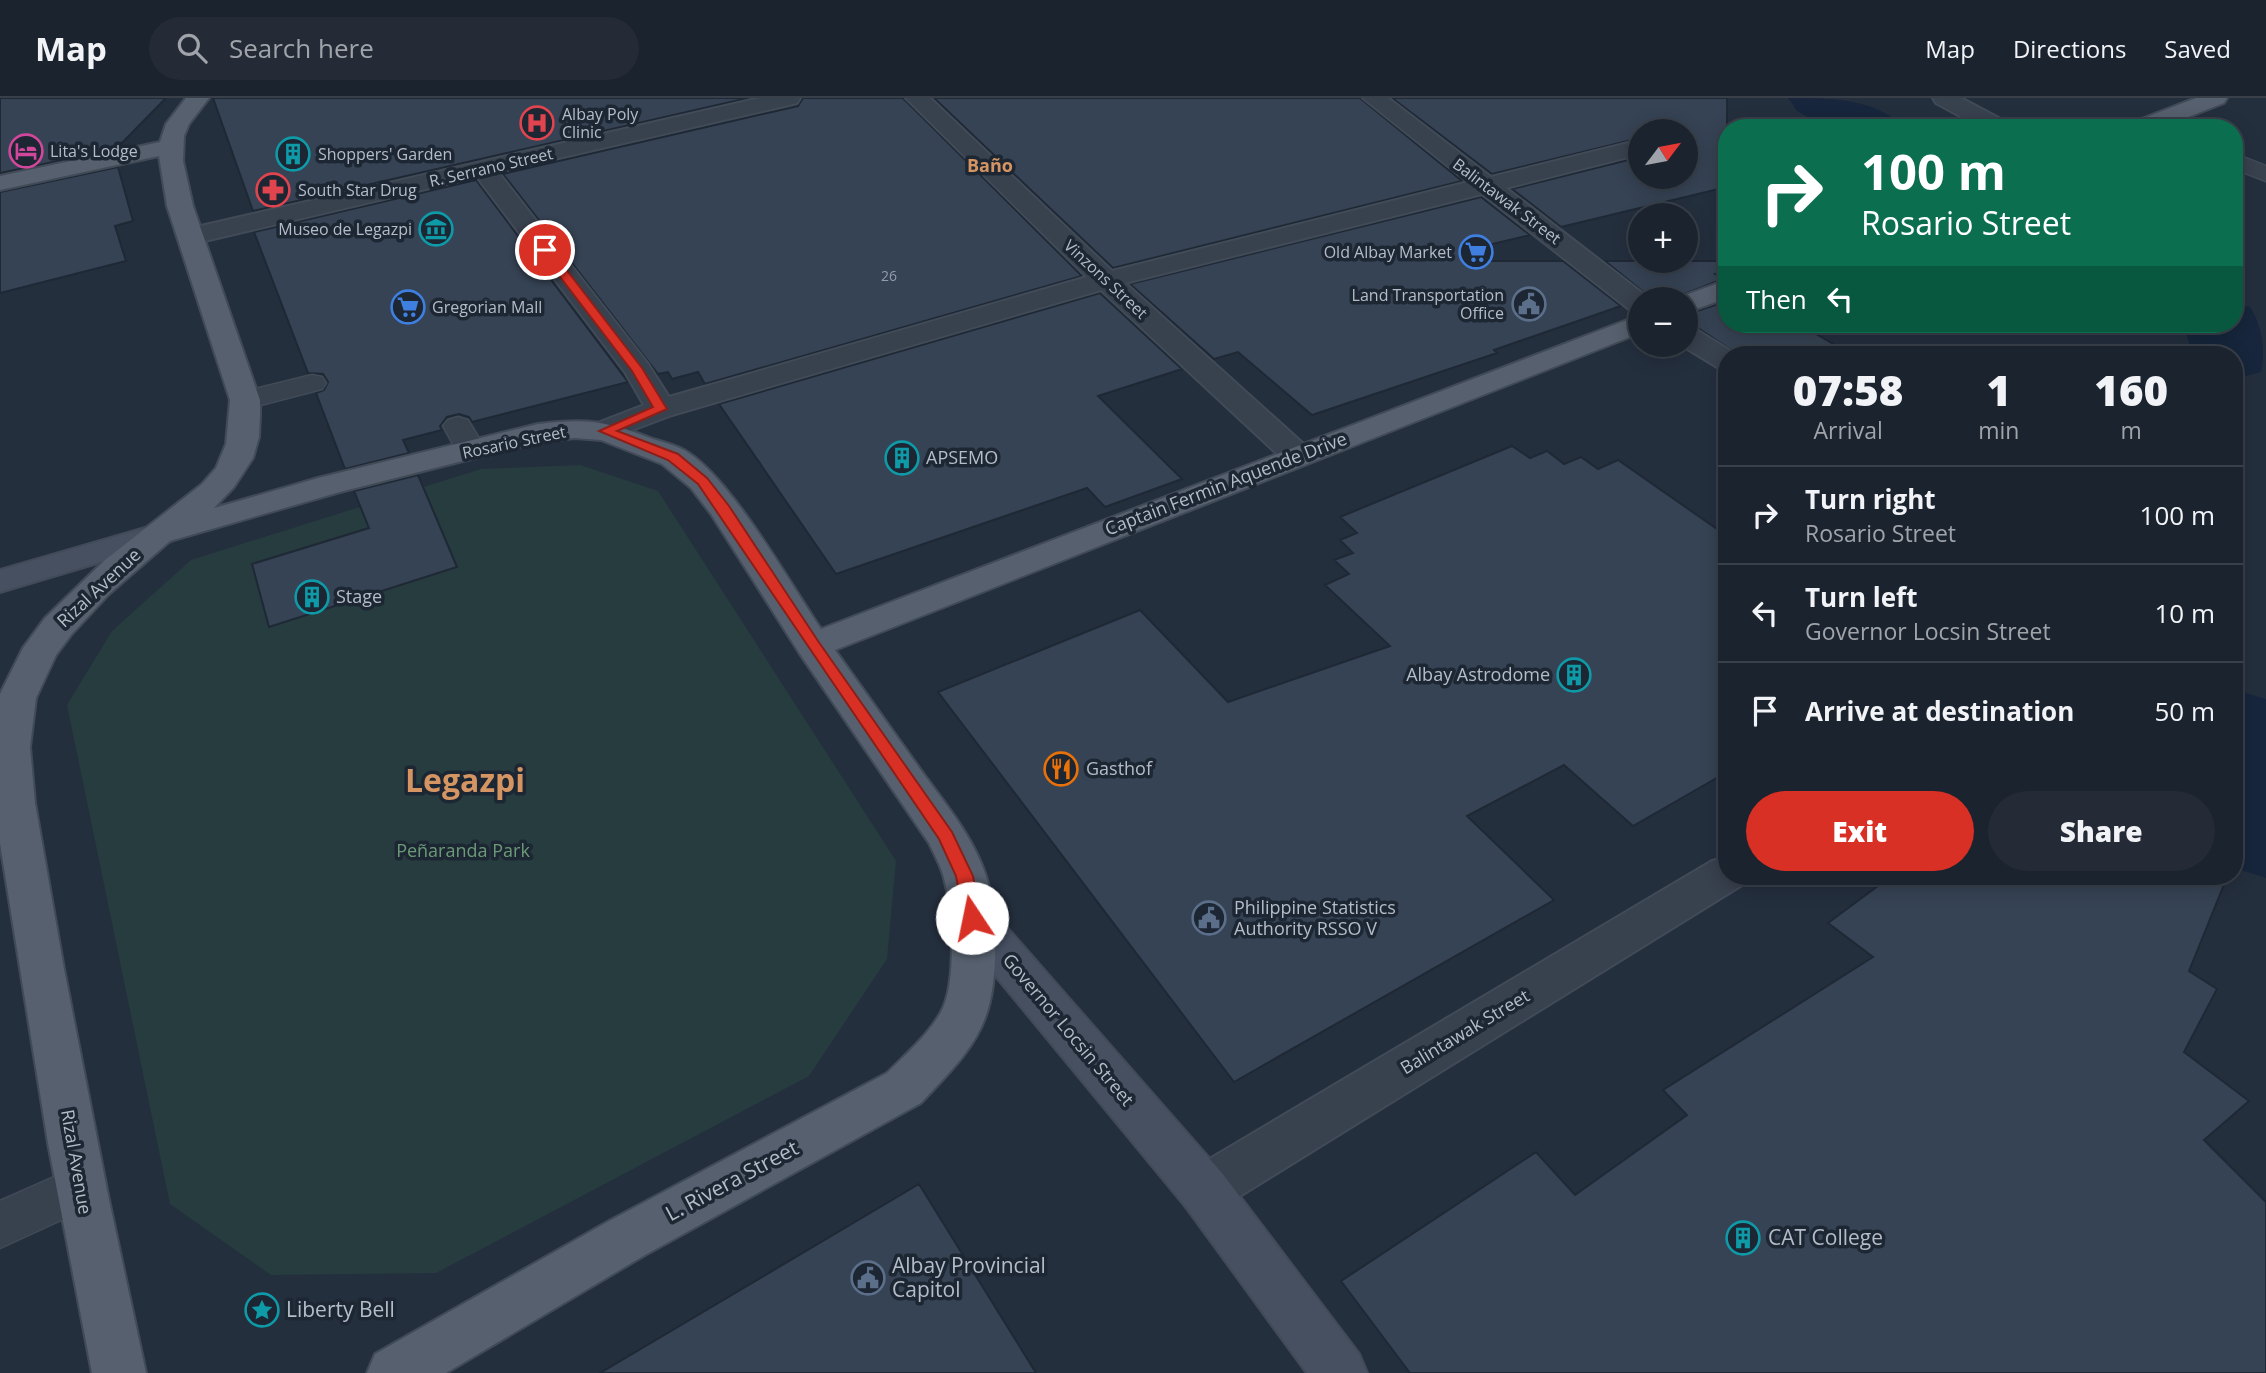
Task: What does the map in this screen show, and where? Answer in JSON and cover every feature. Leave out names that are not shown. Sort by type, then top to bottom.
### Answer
[{"type":"main road","points":[[0,183],[169,147],[172,132],[198,98]]},
{"type":"main road","points":[[2165,119],[2216,98]]},
{"type":"main road","name":"Rizal Avenue","points":[[119,1373],[79,1188],[6,736],[16,699],[36,655],[62,620],[100,583],[199,503],[237,459],[245,430],[245,400],[180,206],[169,147]]},
{"type":"main road","points":[[1698,300],[1718,292]]},
{"type":"main road","name":"Captain Fermin Aquende Drive","points":[[813,645],[1628,328]]},
{"type":"main road","name":"Rosario Street","points":[[159,534],[329,485],[464,438],[575,429],[606,431]]},
{"type":"main road","points":[[606,431],[673,457],[702,481],[724,509],[813,645],[946,836],[965,876],[972,918]]},
{"type":"main road","name":"L. Rivera Street","points":[[394,1373],[628,1238],[904,1088],[936,1055],[963,1017],[972,976],[972,918]]},
{"type":"street","name":"R. Serrano Street","points":[[192,236],[789,98]]},
{"type":"street","name":"Vinzons Street","points":[[917,98],[1107,280],[1297,456]]},
{"type":"street","name":"Balintawak Street","points":[[1374,98],[1628,295]]},
{"type":"street","points":[[1944,98],[1983,119]]},
{"type":"street","name":"Rosario Street","points":[[606,431],[661,409],[1107,280],[1628,150]]},
{"type":"street","points":[[483,169],[638,370],[661,409]]},
{"type":"street","points":[[1698,343],[1718,355]]},
{"type":"street","name":"Rosario Street","points":[[0,581],[159,534]]},
{"type":"street","name":"Balintawak Street","points":[[1204,1190],[1718,878]]},
{"type":"street","name":"Governor Locsin Street","points":[[972,918],[1204,1190],[1339,1373]]},
{"type":"lane","points":[[2243,164],[2266,174]]},
{"type":"lane","points":[[245,400],[312,383]]},
{"type":"lane","points":[[0,1226],[79,1188]]},
{"type":"green space","name":"Peñaranda Park","points":[[580,465],[658,491],[896,861],[887,959],[809,1076],[436,1273],[271,1275],[170,1204],[67,705],[112,631],[191,560],[481,469]]},
{"type":"building","points":[[0,98],[166,98],[116,149],[0,173]]},
{"type":"building","points":[[213,98],[748,98],[253,211]]},
{"type":"building","points":[[803,98],[903,98],[1082,276],[705,384],[698,372],[672,379],[668,372],[658,374],[503,174],[798,106]]},
{"type":"building","points":[[934,98],[1360,98],[1462,181],[1113,268]]},
{"type":"building","points":[[1392,98],[1727,98],[1727,119],[1718,119],[1718,189],[1661,203],[1628,203],[1628,211],[1561,227],[1512,189],[1628,160],[1628,189],[1698,189],[1698,119],[1628,119],[1628,141],[1492,174]]},
{"type":"building","points":[[118,167],[133,221],[115,226],[126,261],[0,293],[0,192]]},
{"type":"building","name":"Gregorian Mall","points":[[476,180],[628,382],[472,422],[469,417],[459,414],[447,417],[440,426],[442,430],[403,440],[409,453],[345,469],[316,393],[324,390],[328,382],[323,374],[308,373],[254,232]]},
{"type":"building","points":[[1481,197],[1530,235],[1488,245],[1490,261],[1563,261],[1621,306],[1494,350],[1497,353],[1312,415],[1238,352],[1214,359],[1130,284]]},
{"type":"building","points":[[1605,261],[1628,261],[1628,273],[1698,273],[1698,261],[1718,261],[1718,273],[1715,274],[1718,281],[1698,289],[1637,287]]},
{"type":"building","points":[[1100,293],[1182,369],[1098,396],[1182,479],[1105,507],[1087,488],[836,574],[719,404]]},
{"type":"building","points":[[1718,304],[1718,333],[1814,333],[1837,346],[1725,346],[1698,328],[1698,311]]},
{"type":"building","points":[[1512,446],[1530,458],[1547,451],[1564,464],[1581,457],[1598,469],[1618,460],[1718,530],[1718,777],[1633,826],[1564,765],[1467,816],[1554,900],[1234,1082],[938,692],[1140,610],[1228,702],[1390,646],[1325,585],[1349,574],[1334,560],[1353,553],[1340,540],[1357,533],[1340,517]]},
{"type":"building","name":"Stage","points":[[418,475],[457,567],[269,627],[252,564],[369,528],[354,491]]},
{"type":"building","points":[[1879,885],[2224,885],[2189,971],[2217,989],[2184,1052],[2249,1101],[2204,1140],[2266,1202],[2266,1373],[1410,1373],[1341,1281],[1536,1152],[1575,1195],[1687,1115],[1663,1090],[1873,957],[1828,923]]},
{"type":"building","name":"Albay Provincial Capitol","points":[[919,1184],[1036,1373],[600,1373]]},
{"type":"waterway","points":[[1819,98],[1856,119]]},
{"type":"waterway","points":[[2225,333],[2230,346]]},
{"type":"waterway","points":[[2243,755],[2266,834]]},
{"type":"place","name":"Albay Poly Clinic","points":[[537,123]]},
{"type":"place","name":"Lita's Lodge","points":[[26,151]]},
{"type":"place","name":"Shoppers' Garden","points":[[293,154]]},
{"type":"place","name":"South Star Drug","points":[[273,190]]},
{"type":"place","name":"Museo de Legazpi","points":[[436,229]]},
{"type":"place","name":"Old Albay Market","points":[[1476,252]]},
{"type":"place","name":"Land Transportation Office","points":[[1529,304]]},
{"type":"place","name":"Gregorian Mall","points":[[408,307]]},
{"type":"place","name":"APSEMO","points":[[902,458]]},
{"type":"place","name":"Stage","points":[[312,597]]},
{"type":"place","name":"Albay Astrodome","points":[[1574,675]]},
{"type":"place","name":"Gasthof","points":[[1061,769]]},
{"type":"place","name":"Philippine Statistics Authority RSSO V","points":[[1209,918]]},
{"type":"place","name":"CAT College","points":[[1743,1238]]},
{"type":"place","name":"Albay Provincial Capitol","points":[[868,1278]]},
{"type":"place","name":"Liberty Bell","points":[[262,1310]]},
{"type":"district","name":"Baño","points":[[990,166]]},
{"type":"district","name":"Legazpi","points":[[465,781]]},
{"type":"route","points":[[545,250],[638,370],[661,409],[606,431],[673,457],[702,481],[724,509],[813,645],[946,836],[965,876],[972,918]]}]
